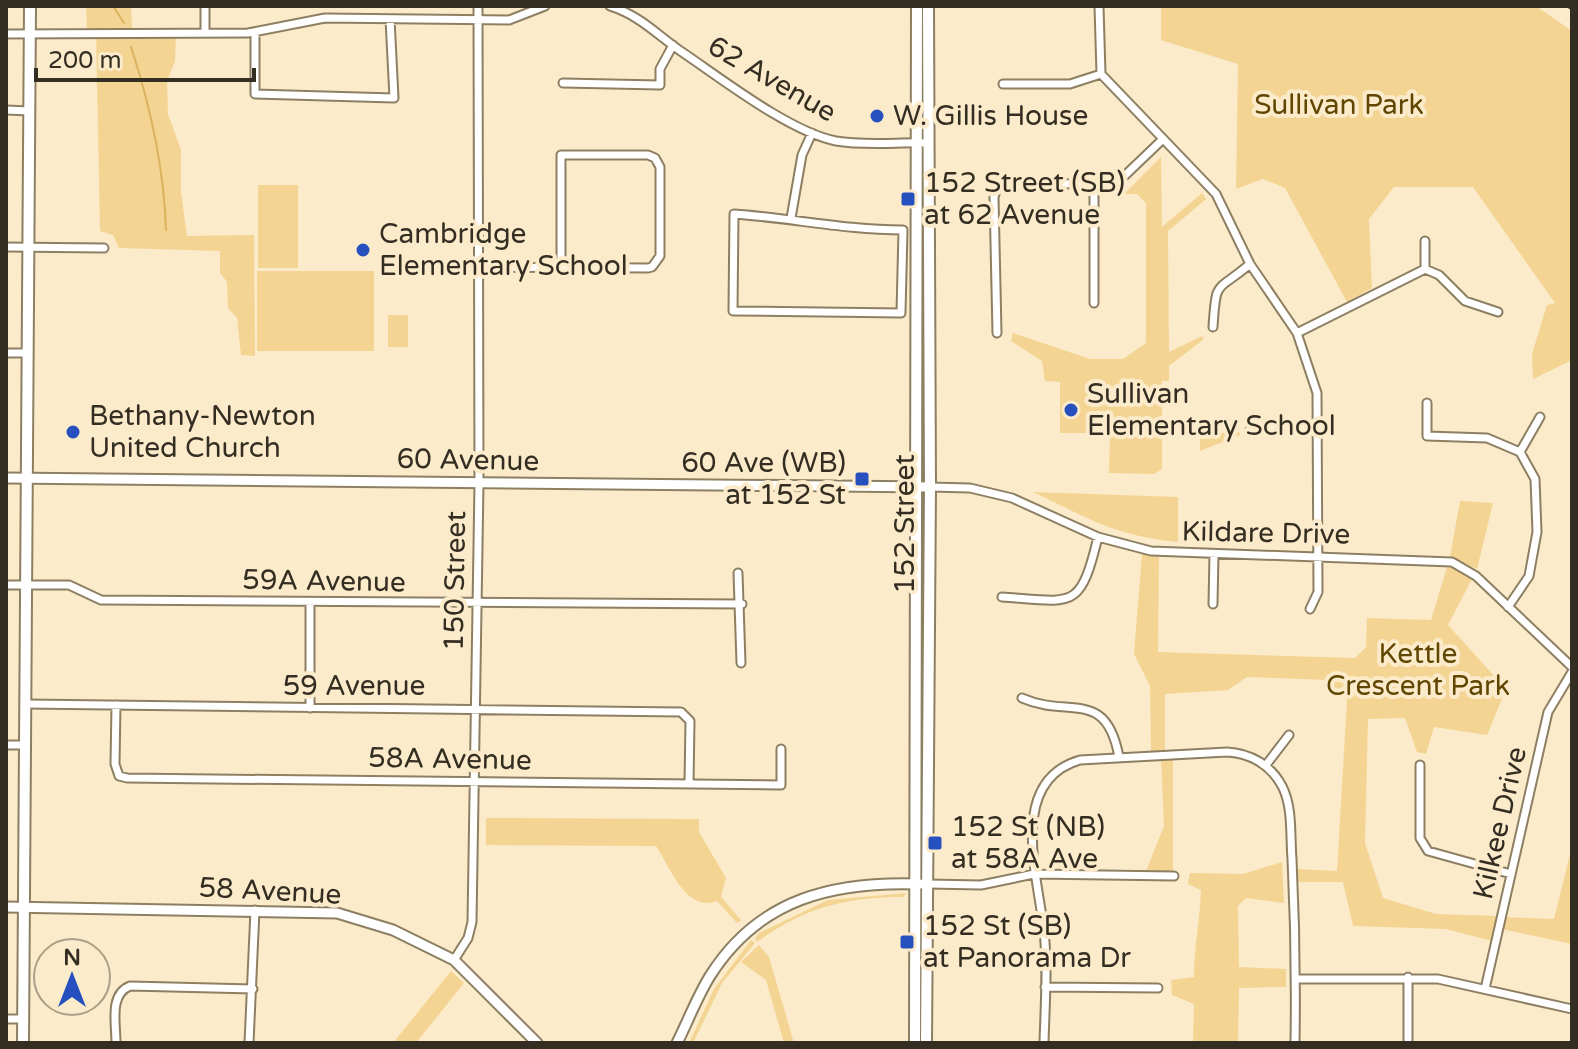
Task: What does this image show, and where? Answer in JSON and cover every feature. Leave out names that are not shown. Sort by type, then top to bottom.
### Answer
[{"type":"main road","points":[[23,1043],[30,6]]},
{"type":"main road","name":"152 Street","points":[[917,6],[923,142]]},
{"type":"main road","name":"152 Street","points":[[926,1043],[922,884],[923,142],[928,6]]},
{"type":"main road","name":"152 Street","points":[[915,1043],[922,884]]},
{"type":"street","points":[[205,6],[205,33]]},
{"type":"street","name":"150 Street","points":[[454,960],[468,938],[472,922],[479,483],[478,6]]},
{"type":"street","points":[[6,34],[255,32],[325,18],[516,19],[545,6]]},
{"type":"street","name":"62 Avenue","points":[[610,6],[645,21],[673,45],[812,133],[842,142],[923,142]]},
{"type":"street","points":[[1099,6],[1101,74],[1216,194],[1250,264],[1297,333],[1317,393],[1318,592],[1310,609]]},
{"type":"street","points":[[255,32],[255,94],[394,98],[390,19]]},
{"type":"street","points":[[563,83],[660,85],[660,69],[673,45]]},
{"type":"street","points":[[1003,84],[1070,84],[1101,74]]},
{"type":"street","points":[[6,110],[30,111]]},
{"type":"street","points":[[791,218],[802,155],[812,133]]},
{"type":"street","points":[[997,333],[994,197],[997,188],[1122,181],[1163,139]]},
{"type":"street","points":[[478,267],[561,268],[648,268],[656,264],[660,256],[661,220],[660,167],[655,158],[648,155],[561,155],[561,268]]},
{"type":"street","points":[[1094,184],[1094,303]]},
{"type":"street","points":[[734,214],[791,218],[850,230],[903,230],[901,313],[733,311],[734,214]]},
{"type":"street","points":[[1425,241],[1425,269]]},
{"type":"street","points":[[6,247],[104,248]]},
{"type":"street","points":[[1213,327],[1215,292],[1221,283],[1250,264]]},
{"type":"street","points":[[1297,333],[1425,269],[1439,275],[1465,301],[1498,312]]},
{"type":"street","points":[[6,353],[28,353]]},
{"type":"street","points":[[1427,403],[1427,436],[1487,438],[1520,452],[1535,479],[1537,532],[1529,576],[1508,607]]},
{"type":"street","points":[[1520,452],[1540,417]]},
{"type":"street","points":[[1250,430],[1318,426]]},
{"type":"street","name":"60 Avenue","points":[[6,478],[924,487]]},
{"type":"street","name":"Kildare Drive","points":[[924,487],[970,488],[1012,498],[1098,537],[1151,551],[1452,562],[1476,576],[1572,670]]},
{"type":"street","points":[[1002,597],[1050,600],[1074,597],[1086,584],[1098,537]]},
{"type":"street","points":[[1213,604],[1214,554]]},
{"type":"street","points":[[738,573],[742,604],[741,663]]},
{"type":"street","name":"59A Avenue","points":[[6,585],[69,585],[101,600],[742,604]]},
{"type":"street","points":[[310,603],[310,708]]},
{"type":"street","name":"Kilkee Drive","points":[[1485,989],[1548,712],[1572,670]]},
{"type":"street","points":[[1022,698],[1037,704],[1078,706],[1099,715],[1113,730],[1119,757]]},
{"type":"street","name":"59 Avenue","points":[[26,704],[681,712],[690,721],[689,784]]},
{"type":"street","name":"58A Avenue","points":[[116,705],[115,764],[119,776],[781,785],[781,749]]},
{"type":"street","points":[[1266,765],[1289,735]]},
{"type":"street","points":[[6,745],[26,745]]},
{"type":"street","points":[[1044,1043],[1044,929],[1034,874],[1035,808],[1039,792],[1057,770],[1080,760],[1227,752],[1250,756],[1266,765],[1282,785],[1288,805],[1296,979],[1295,1043]]},
{"type":"street","points":[[1420,765],[1420,838],[1428,851],[1511,874]]},
{"type":"street","points":[[677,1043],[712,973],[729,951],[768,917],[828,889],[861,884],[981,885],[1034,874],[1174,876]]},
{"type":"street","name":"58 Avenue","points":[[6,907],[337,913],[393,930],[454,960],[537,1043]]},
{"type":"street","points":[[249,1043],[255,910]]},
{"type":"street","points":[[1296,979],[1408,977],[1485,989],[1572,1009]]},
{"type":"street","points":[[1408,977],[1408,1043]]},
{"type":"street","points":[[116,1043],[116,998],[121,990],[130,986],[253,989]]},
{"type":"street","points":[[1045,987],[1158,988]]},
{"type":"street","points":[[6,1019],[23,1019]]},
{"type":"green space","points":[[86,6],[131,6],[132,31],[176,34],[175,61],[167,81],[168,114],[181,150],[181,192],[187,236],[254,235],[255,356],[241,355],[237,318],[228,308],[227,282],[220,273],[220,251],[119,248],[113,235],[100,231],[96,30],[87,30]]},
{"type":"green space","name":"Sullivan Park","points":[[1161,6],[1536,6],[1572,31],[1572,360],[1533,379],[1532,354],[1547,305],[1555,303],[1473,187],[1394,187],[1369,219],[1372,288],[1347,302],[1285,188],[1263,179],[1236,189],[1238,64],[1161,40]]},
{"type":"green space","points":[[1161,157],[1162,227],[1202,193],[1206,199],[1168,231],[1169,352],[1202,336],[1204,339],[1169,366],[1169,381],[1162,381],[1162,433],[1060,433],[1060,382],[1045,381],[1042,361],[1011,341],[1013,333],[1090,359],[1123,359],[1146,343],[1146,203],[1137,194],[1124,194]]},
{"type":"green space","points":[[258,185],[298,185],[298,268],[258,268]]},
{"type":"green space","points":[[257,271],[374,271],[374,351],[257,351]]},
{"type":"green space","points":[[388,315],[408,315],[408,347],[388,347]]},
{"type":"green space","points":[[1239,432],[1240,435],[1200,451],[1200,434]]},
{"type":"green space","points":[[1110,435],[1162,436],[1162,469],[1154,474],[1109,473]]},
{"type":"green space","points":[[1033,492],[1178,497],[1178,542],[1119,530]]},
{"type":"green space","name":"Kettle Crescent Park","points":[[1460,501],[1493,503],[1477,569],[1450,557]]},
{"type":"green space","name":"Kettle Crescent Park","points":[[1142,554],[1159,555],[1158,652],[1355,658],[1366,647],[1367,618],[1431,620],[1448,564],[1473,577],[1448,625],[1506,689],[1487,735],[1434,727],[1426,754],[1417,752],[1405,718],[1368,719],[1365,843],[1383,898],[1436,914],[1498,916],[1492,941],[1446,929],[1353,926],[1343,882],[1297,882],[1296,869],[1337,871],[1347,700],[1327,680],[1247,677],[1228,690],[1165,694],[1165,750],[1151,751],[1150,686],[1134,654]]},
{"type":"green space","points":[[1173,756],[1173,872],[1146,871],[1164,826],[1161,757]]},
{"type":"green space","points":[[486,818],[699,819],[699,832],[726,878],[721,897],[741,920],[737,923],[717,901],[706,903],[688,894],[673,876],[656,846],[486,845]]},
{"type":"green space","points":[[1572,846],[1572,944],[1501,929],[1503,917],[1554,919]]},
{"type":"green space","points":[[1282,862],[1284,903],[1246,898],[1238,906],[1239,967],[1286,969],[1286,987],[1239,988],[1238,1043],[1193,1043],[1194,1004],[1172,995],[1171,980],[1194,977],[1201,890],[1188,884],[1190,873],[1243,874]]},
{"type":"green space","points":[[907,893],[903,897],[863,899],[826,907],[791,921],[757,942],[755,939],[759,933],[828,900]]},
{"type":"green space","points":[[751,940],[755,943],[722,983],[693,1043],[689,1043],[714,989]]},
{"type":"green space","points":[[759,945],[769,957],[794,1043],[784,1043],[766,980],[741,962]]},
{"type":"green space","points":[[451,971],[464,983],[416,1043],[393,1043]]},
{"type":"waterway","points":[[113,6],[124,23]]},
{"type":"waterway","points":[[131,47],[155,137],[166,230]]},
{"type":"place","name":"W. Gillis House","points":[[877,116]]},
{"type":"place","name":"152 Street (SB) at 62 Avenue","points":[[908,199]]},
{"type":"place","name":"Cambridge Elementary School","points":[[363,250]]},
{"type":"place","name":"Sullivan Elementary School","points":[[1071,410]]},
{"type":"place","name":"Bethany-Newton United Church","points":[[73,432]]},
{"type":"place","name":"60 Ave (WB) at 152 St","points":[[862,479]]},
{"type":"place","name":"152 St (NB) at 58A Ave","points":[[935,843]]},
{"type":"place","name":"152 St (SB) at Panorama Dr","points":[[907,942]]}]
